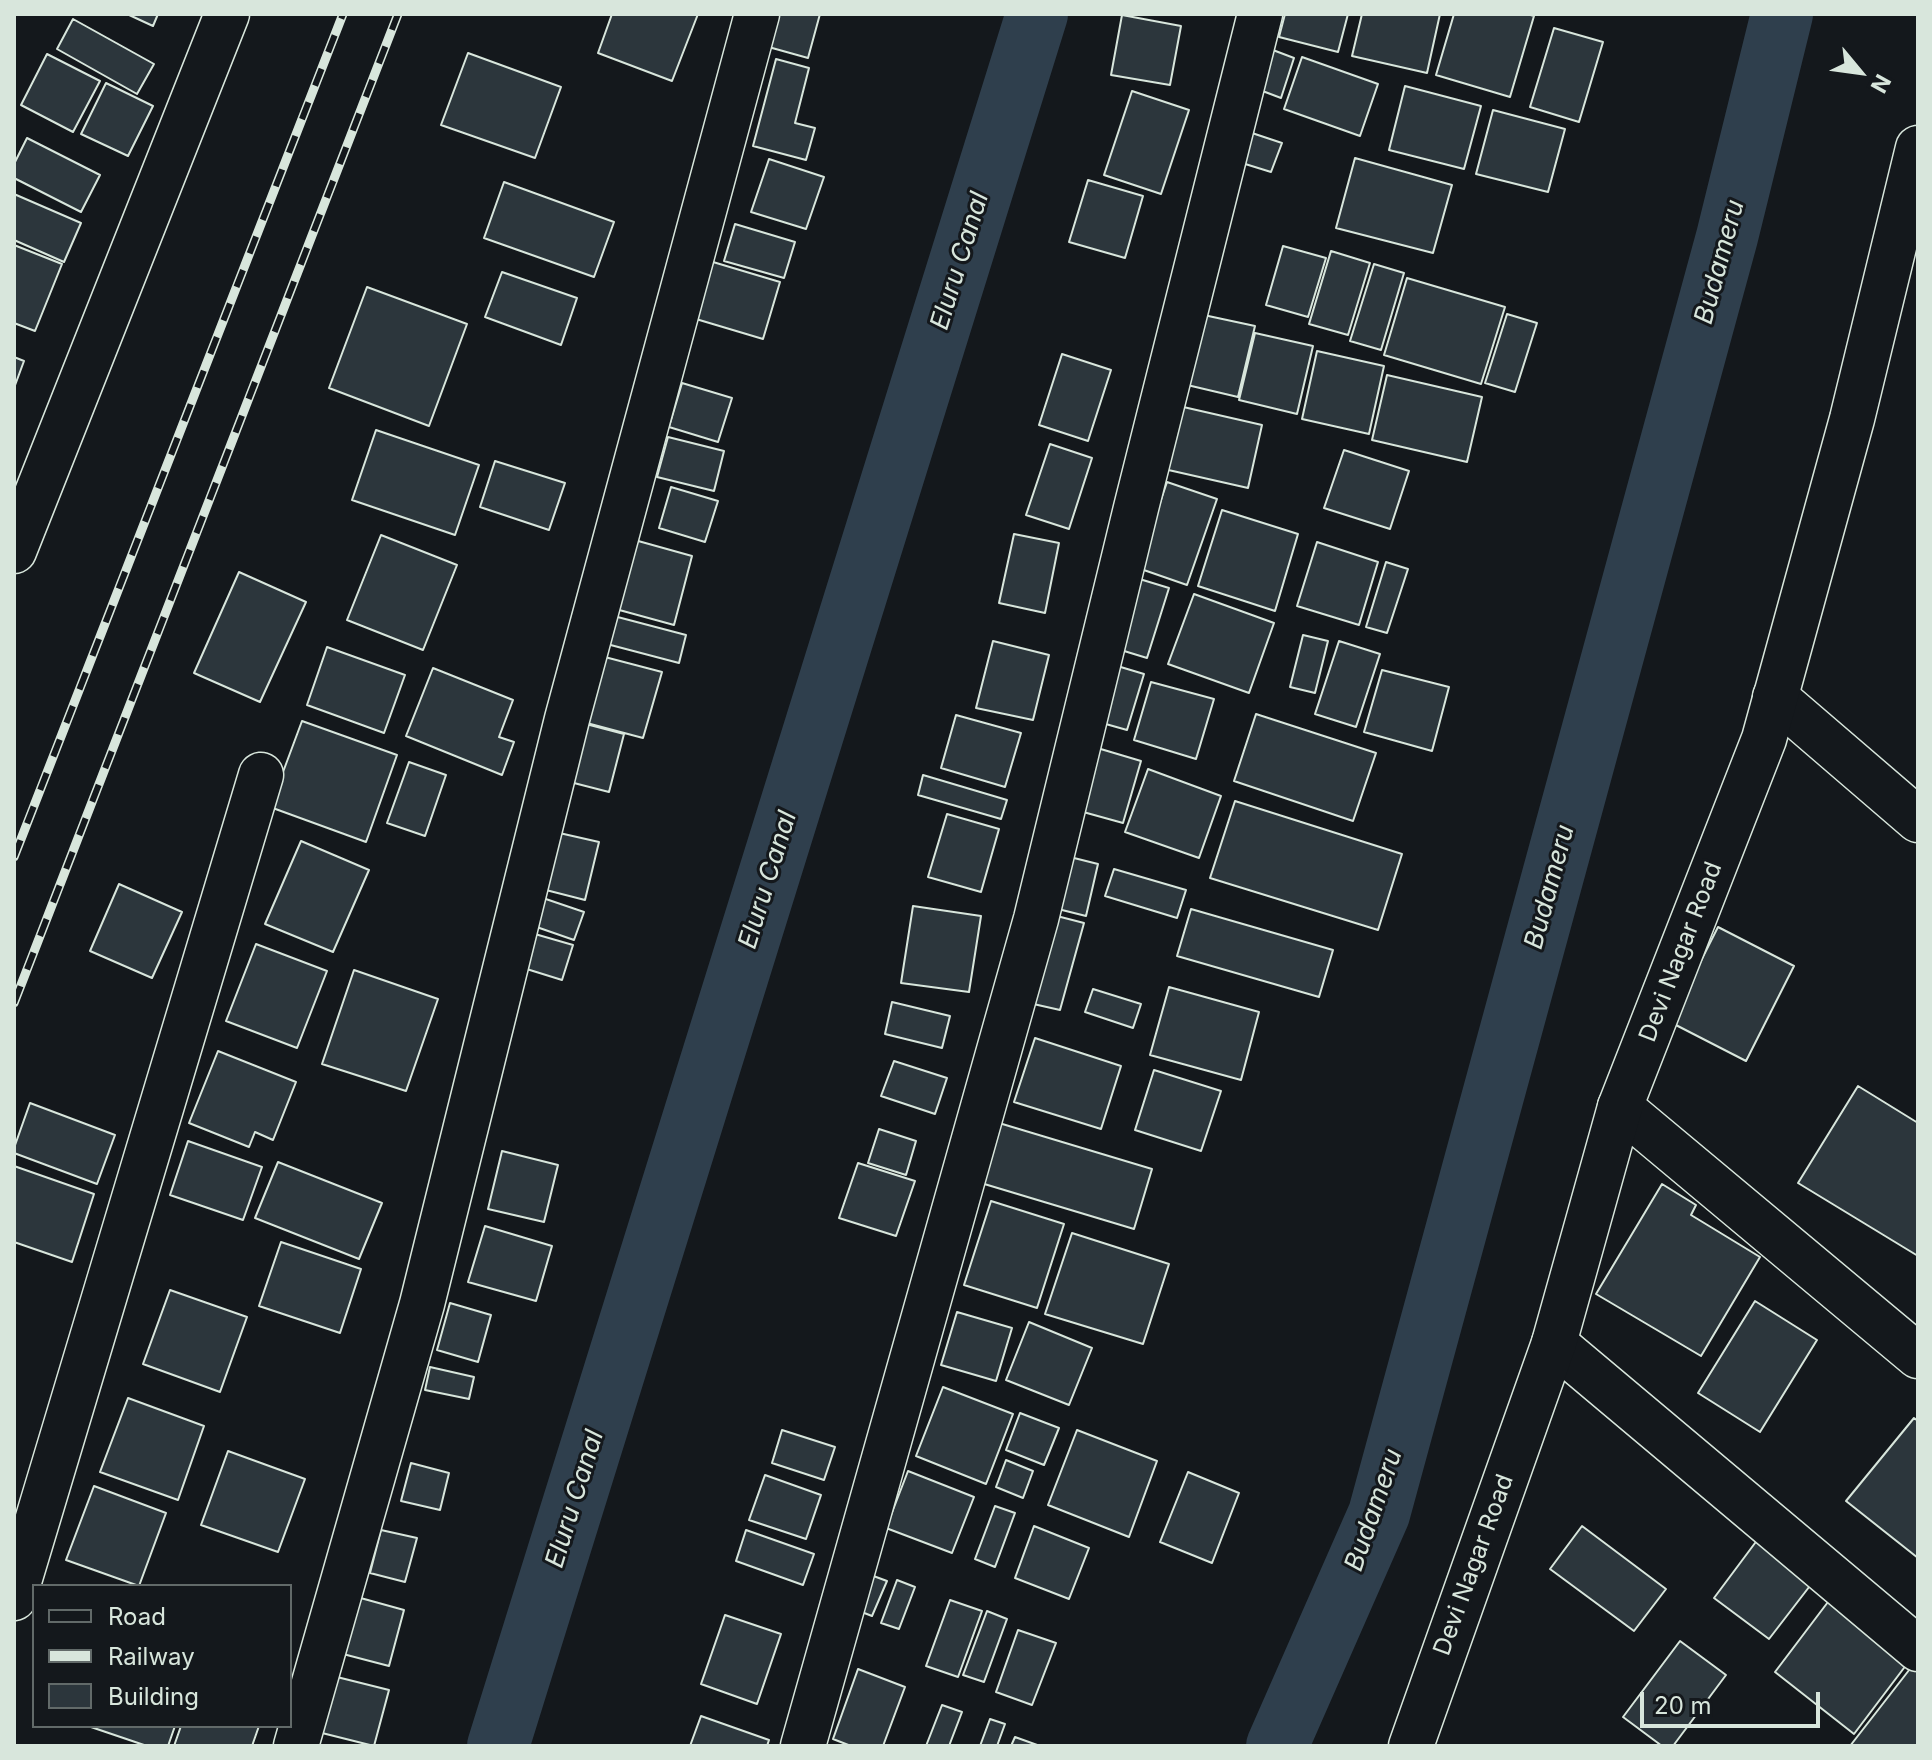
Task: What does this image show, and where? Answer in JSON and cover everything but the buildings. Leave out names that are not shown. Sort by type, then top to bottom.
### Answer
[{"type":"street","points":[[14,551],[227,14]]},
{"type":"street","points":[[296,1746],[422,1304],[571,704],[757,14]]},
{"type":"street","points":[[803,1746],[1036,919],[1260,14]]},
{"type":"street","name":"Devi Nagar Road","points":[[1411,1746],[1554,1343],[1620,1107],[1764,739],[1852,419],[1918,148]]},
{"type":"street","points":[[1775,697],[1918,820]]},
{"type":"street","points":[[14,1598],[261,775]]},
{"type":"street","points":[[1620,1107],[1918,1356]]},
{"type":"street","points":[[1554,1343],[1918,1649]]},
{"type":"waterway","name":"Eluru Canal","points":[[498,1746],[1037,14]]},
{"type":"waterway","name":"Budameru","points":[[1277,1746],[1379,1514],[1727,237],[1782,14]]},
{"type":"railway","points":[[14,857],[343,14]]},
{"type":"railway","points":[[14,1003],[398,14]]}]
